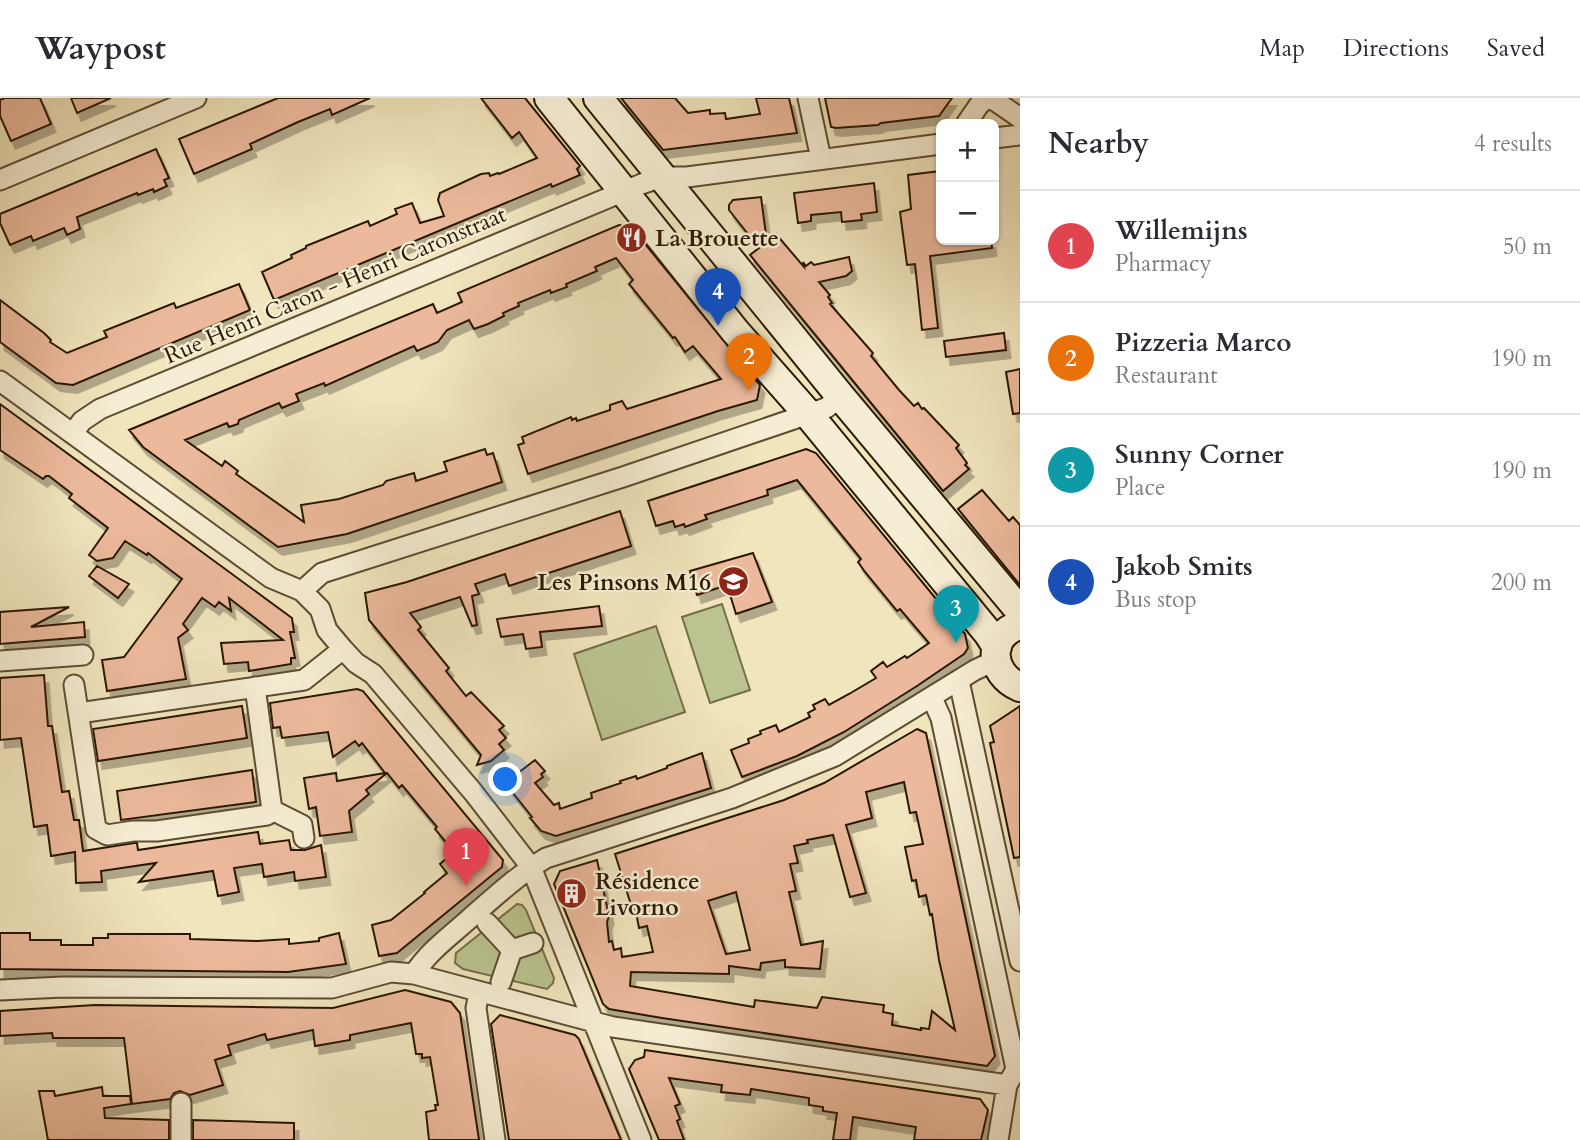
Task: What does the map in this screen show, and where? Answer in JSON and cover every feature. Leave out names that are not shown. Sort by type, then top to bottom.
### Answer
[{"type":"street","points":[[0,180],[195,98]]},
{"type":"street","points":[[549,98],[735,331],[988,632],[1004,678],[1020,687]]},
{"type":"street","points":[[598,98],[841,397],[1020,611]]},
{"type":"street","points":[[808,98],[821,159]]},
{"type":"street","points":[[969,119],[979,104],[989,98],[1020,118]]},
{"type":"street","points":[[999,137],[1020,135]]},
{"type":"street","name":"Rue Henri Caron - Henri Caronstraat","points":[[73,433],[82,421],[100,409],[622,190],[662,177],[687,177],[936,145]]},
{"type":"street","points":[[0,381],[271,578],[302,592],[320,609],[327,630],[356,663],[373,674],[473,792],[531,867],[641,1140]]},
{"type":"street","points":[[302,592],[322,573],[623,477],[826,408],[841,397]]},
{"type":"street","points":[[414,974],[423,960],[531,867],[546,858],[732,798],[835,756],[959,681],[996,654],[1008,630],[1020,625]]},
{"type":"street","points":[[79,713],[304,680],[343,649]]},
{"type":"street","points":[[0,661],[83,654]]},
{"type":"street","points":[[959,681],[1020,961]]},
{"type":"street","points":[[74,685],[96,829],[107,835],[267,816],[272,810],[255,687]]},
{"type":"street","points":[[932,698],[941,718],[1014,1074],[998,1140]]},
{"type":"street","points":[[272,810],[302,824],[304,838]]},
{"type":"street","points":[[487,923],[512,950]]},
{"type":"street","points":[[512,950],[538,942]]},
{"type":"street","points":[[501,982],[512,950]]},
{"type":"street","points":[[0,990],[104,987],[332,988],[391,972],[414,974],[612,1027],[1014,1074]]},
{"type":"street","points":[[479,993],[476,1008],[495,1140]]},
{"type":"street","points":[[181,1103],[181,1140]]},
{"type":"green space","points":[[722,604],[750,690],[710,703],[682,617]]},
{"type":"green space","points":[[656,626],[685,712],[602,740],[574,654]]},
{"type":"green space","points":[[517,904],[526,910],[554,978],[547,989],[463,969],[455,963],[456,953]]},
{"type":"building","points":[[40,98],[51,124],[11,141],[0,116],[0,100]]},
{"type":"building","points":[[71,98],[111,98],[77,113]]},
{"type":"building","points":[[278,98],[370,98],[332,115],[330,109],[298,122],[250,144],[252,149],[194,174],[179,139]]},
{"type":"building","points":[[481,98],[525,98],[580,166],[577,169],[580,175],[552,187],[551,184],[274,300],[262,272],[292,258],[291,255],[306,246],[368,221],[370,226],[397,214],[395,209],[412,203],[420,223],[444,216],[438,200],[440,193],[481,174],[499,174],[537,158],[519,132],[512,138]]},
{"type":"building","points":[[621,98],[675,98],[688,113],[710,110],[710,114],[725,113],[726,119],[760,114],[756,98],[789,98],[797,133],[663,150]]},
{"type":"building","points":[[825,98],[952,98],[939,116],[836,128],[831,127]]},
{"type":"building","points":[[156,149],[169,178],[164,180],[167,186],[154,192],[153,189],[138,195],[137,193],[77,217],[80,229],[67,235],[64,228],[33,241],[31,236],[10,245],[0,223],[0,214]]},
{"type":"building","points":[[936,172],[936,245],[992,245],[992,248],[930,256],[938,328],[922,330],[915,264],[907,265],[900,212],[911,209],[908,175]]},
{"type":"building","points":[[874,183],[877,212],[861,214],[862,220],[842,222],[841,212],[811,215],[811,221],[798,223],[794,193]]},
{"type":"building","points":[[761,197],[767,242],[776,234],[804,267],[803,262],[806,266],[811,262],[814,265],[849,257],[852,271],[846,276],[819,282],[830,295],[830,304],[873,353],[871,356],[899,390],[914,406],[918,403],[924,408],[959,445],[956,448],[969,469],[943,491],[750,255],[759,248],[729,210],[729,205],[733,200]]},
{"type":"building","points":[[619,225],[632,228],[760,385],[757,400],[528,474],[518,445],[524,443],[522,437],[571,417],[577,421],[610,410],[610,405],[622,401],[627,409],[721,379],[693,346],[685,352],[629,284],[633,280],[616,258],[595,267],[597,271],[566,284],[567,287],[551,293],[550,290],[518,303],[519,306],[488,324],[474,329],[469,320],[447,330],[438,342],[417,351],[414,346],[325,386],[324,383],[296,394],[299,401],[282,408],[279,403],[239,420],[238,424],[229,427],[227,423],[185,440],[222,466],[225,461],[238,471],[236,474],[304,522],[301,505],[339,499],[414,473],[416,481],[447,471],[444,462],[485,449],[487,455],[493,453],[502,482],[347,534],[278,547],[143,447],[129,430],[433,304],[437,313],[462,302],[458,293]]},
{"type":"building","points":[[239,284],[250,310],[73,385],[56,383],[0,342],[0,300],[67,353],[107,337],[104,331],[174,303],[176,308]]},
{"type":"building","points":[[1004,333],[1006,350],[946,357],[944,341]]},
{"type":"building","points":[[1020,369],[1020,413],[1013,414],[1006,372]]},
{"type":"building","points":[[0,404],[292,618],[294,632],[290,632],[295,658],[291,658],[291,664],[249,671],[248,662],[224,664],[221,643],[283,640],[229,598],[231,611],[219,602],[215,607],[202,598],[183,624],[188,630],[178,638],[186,679],[107,691],[102,660],[124,657],[182,579],[148,553],[147,555],[125,541],[113,558],[97,561],[89,555],[108,528],[69,498],[72,494],[49,476],[43,479],[0,450]]},
{"type":"building","points":[[806,449],[816,453],[965,634],[968,648],[964,654],[917,686],[844,732],[797,756],[742,777],[731,750],[749,743],[748,739],[761,734],[760,731],[776,725],[779,732],[810,717],[808,713],[815,709],[813,705],[825,699],[829,705],[876,678],[871,671],[883,662],[887,667],[905,656],[907,658],[929,643],[900,609],[897,611],[865,572],[858,562],[861,559],[797,480],[767,490],[768,495],[705,515],[707,519],[685,527],[684,524],[675,527],[673,521],[656,526],[648,501]]},
{"type":"building","points":[[982,490],[1009,521],[1013,517],[1020,525],[1020,585],[958,509]]},
{"type":"building","points":[[620,511],[631,546],[509,586],[505,574],[475,584],[479,594],[472,596],[477,625],[472,626],[460,597],[410,613],[421,627],[418,630],[449,668],[446,671],[466,696],[471,692],[504,726],[499,730],[506,738],[499,744],[504,750],[491,761],[477,765],[481,755],[369,620],[365,593],[407,582]]},
{"type":"building","points":[[753,553],[772,602],[736,614],[727,585],[697,595],[690,571]]},
{"type":"building","points":[[97,566],[129,584],[118,598],[89,576]]},
{"type":"building","points":[[599,606],[602,626],[540,632],[542,647],[526,649],[523,634],[501,637],[497,619]]},
{"type":"building","points":[[69,607],[31,627],[84,622],[85,637],[0,644],[0,612]]},
{"type":"building","points":[[44,675],[48,726],[52,726],[62,792],[69,791],[74,820],[79,820],[83,851],[134,843],[137,843],[138,850],[258,832],[260,844],[289,840],[291,850],[305,850],[321,845],[326,877],[295,881],[294,872],[264,877],[262,864],[234,868],[239,892],[218,896],[213,871],[139,882],[156,863],[101,871],[102,882],[76,883],[75,852],[51,856],[47,825],[34,827],[21,738],[0,740],[0,678]]},
{"type":"building","points":[[357,689],[363,691],[503,860],[502,867],[397,953],[379,956],[372,925],[391,920],[425,893],[447,873],[440,864],[454,852],[402,785],[399,788],[387,773],[366,790],[369,794],[349,811],[352,832],[320,836],[316,807],[309,809],[304,778],[336,773],[337,781],[385,773],[362,743],[359,746],[355,741],[333,757],[328,732],[282,738],[280,727],[273,728],[270,703]]},
{"type":"building","points":[[242,706],[247,738],[98,761],[93,729]]},
{"type":"building","points":[[1020,706],[1020,857],[1014,858],[990,743],[994,742],[990,726]]},
{"type":"building","points":[[917,729],[926,733],[995,1056],[987,1066],[662,1018],[609,1009],[603,1004],[554,884],[560,871],[597,860],[609,916],[609,942],[612,941],[614,950],[621,948],[622,957],[653,952],[647,926],[639,928],[635,907],[632,908],[615,854],[784,800],[824,783]],"holes":[[[904,782],[910,813],[916,812],[923,844],[905,847],[912,881],[916,880],[919,897],[926,895],[930,915],[932,914],[955,1030],[932,1011],[929,1029],[921,1030],[892,1025],[893,1014],[883,1012],[884,1005],[822,997],[817,1008],[755,1000],[754,1007],[630,986],[631,972],[729,974],[729,966],[760,970],[761,963],[785,960],[785,967],[820,969],[823,941],[801,945],[789,892],[796,891],[790,864],[798,863],[794,846],[808,843],[807,840],[833,835],[850,897],[866,893],[846,825],[872,818],[866,792]],[[736,892],[750,950],[726,954],[708,901]]]},
{"type":"building","points":[[702,753],[711,788],[556,836],[541,831],[505,783],[535,760],[545,771],[541,774],[543,777],[535,783],[554,805],[559,803],[560,809],[592,798],[591,793],[621,783],[620,781],[636,776],[637,779]]},
{"type":"building","points":[[252,770],[256,802],[121,820],[117,791]]},
{"type":"building","points":[[0,933],[30,933],[30,940],[61,940],[61,945],[93,945],[93,938],[108,938],[108,934],[190,934],[190,939],[258,941],[289,939],[289,944],[319,941],[319,938],[339,933],[346,964],[288,972],[0,969]]},
{"type":"building","points":[[405,990],[451,1002],[460,1013],[479,1140],[429,1140],[426,1112],[436,1110],[435,1105],[438,1105],[430,1057],[422,1058],[422,1054],[416,1054],[411,1023],[350,1035],[350,1040],[315,1046],[313,1030],[267,1040],[265,1034],[228,1045],[231,1055],[215,1060],[223,1085],[190,1095],[180,1091],[174,1093],[170,1099],[132,1104],[124,1038],[53,1038],[52,1033],[0,1036],[0,1011],[95,1005],[333,1008]]},
{"type":"building","points":[[500,1015],[575,1035],[579,1039],[621,1140],[509,1140],[491,1024]]},
{"type":"building","points":[[645,1050],[980,1099],[988,1110],[981,1140],[914,1140],[916,1127],[853,1117],[850,1140],[833,1140],[837,1113],[809,1105],[809,1098],[751,1089],[750,1095],[721,1092],[722,1085],[669,1078],[680,1104],[675,1106],[684,1140],[659,1140],[629,1069],[635,1060],[644,1057]]},
{"type":"building","points":[[102,1087],[103,1096],[130,1096],[131,1104],[104,1108],[105,1118],[169,1120],[169,1140],[48,1140],[39,1091],[54,1091],[55,1096]]},
{"type":"building","points":[[193,1120],[294,1123],[294,1140],[193,1140]]},
{"type":"place","name":"La Brouette","points":[[632,238]]},
{"type":"place","name":"Jakob Smits","points":[[718,326]]},
{"type":"place","name":"Pizzeria Marco","points":[[749,391]]},
{"type":"place","name":"Les Pinsons M16","points":[[734,582]]},
{"type":"place","name":"Sunny Corner","points":[[956,643]]},
{"type":"place","name":"Willemijns","points":[[466,886]]},
{"type":"place","name":"Résidence Livorno","points":[[572,894]]}]
